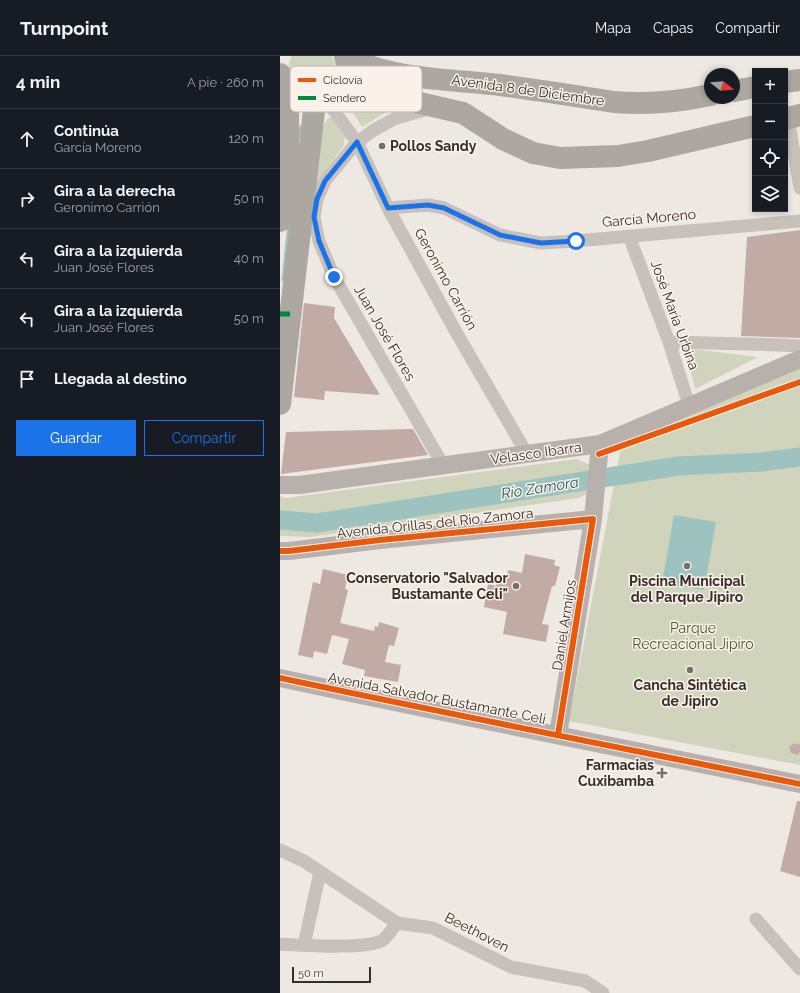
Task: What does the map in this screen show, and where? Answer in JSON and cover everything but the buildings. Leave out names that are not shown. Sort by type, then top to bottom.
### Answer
[{"type":"highway","points":[[280,64],[282,56]]},
{"type":"highway","points":[[344,56],[346,66]]},
{"type":"highway","name":"Avenida 8 de Diciembre","points":[[349,56],[366,66]]},
{"type":"highway","points":[[373,56],[394,66]]},
{"type":"highway","name":"Avenida 8 de Diciembre","points":[[422,76],[500,85],[632,104],[658,103],[704,97]]},
{"type":"highway","points":[[788,82],[800,80]]},
{"type":"highway","points":[[280,221],[288,145],[284,83]]},
{"type":"highway","points":[[740,90],[752,88]]},
{"type":"highway","points":[[422,104],[464,113],[503,139],[533,153],[560,158],[618,156],[648,151],[752,127]]},
{"type":"highway","points":[[280,404],[285,314],[322,112]]},
{"type":"main road","name":"Velasco Ibarra","points":[[280,485],[299,485],[600,444],[800,360]]},
{"type":"main road","name":"Daniel Armijos","points":[[558,735],[593,519],[600,444]]},
{"type":"main road","name":"Avenida Orillas del Rio Zamora","points":[[280,551],[593,519]]},
{"type":"main road","name":"Avenida Salvador Bustamante Celi","points":[[280,678],[800,784]]},
{"type":"street","name":"Juan José Flores","points":[[422,111],[435,107]]},
{"type":"street","name":"Geronimo Carrión","points":[[333,112],[357,142],[388,208],[456,332],[527,454]]},
{"type":"street","name":"Juan José Flores","points":[[418,112],[394,119],[374,130],[357,142],[325,181],[317,199],[314,217],[319,241],[334,277],[443,465]]},
{"type":"street","points":[[791,117],[800,188]]},
{"type":"street","points":[[280,138],[286,172]]},
{"type":"street","name":"García Moreno","points":[[388,208],[428,205],[444,208],[500,235],[541,243],[800,221]]},
{"type":"street","name":"José María Urbina","points":[[629,236],[690,405]]},
{"type":"street","points":[[668,342],[800,346]]},
{"type":"street","name":"Beethoven","points":[[280,850],[304,861],[397,923],[433,928],[511,967],[585,981],[603,993]]},
{"type":"street","points":[[304,946],[320,872]]},
{"type":"street","points":[[756,919],[800,969]]},
{"type":"street","points":[[280,944],[304,946],[366,945],[382,940],[397,923]]},
{"type":"green space","points":[[292,56],[332,56],[334,66],[290,66],[290,73],[289,62]]},
{"type":"green space","points":[[353,112],[389,112],[385,113],[362,127]]},
{"type":"green space","points":[[332,117],[345,136],[344,145],[318,181],[311,200],[320,131],[328,118]]},
{"type":"green space","points":[[685,348],[758,357],[695,389]]},
{"type":"green space","name":"Parque Recreacional Jipiro","points":[[800,368],[800,765],[569,721],[622,442]]},
{"type":"green space","points":[[577,459],[591,465],[592,491],[579,498],[311,537],[280,536],[280,496],[286,498]]},
{"type":"water","name":"Piscina Municipal del Parque Jipiro","points":[[674,515],[716,522],[704,590],[662,583]]},
{"type":"waterway","points":[[299,137],[300,127]]},
{"type":"waterway","points":[[283,280],[289,224]]},
{"type":"waterway","name":"Río Zamora","points":[[280,520],[317,523],[679,466],[761,462],[800,457]]},
{"type":"marked path","points":[[280,314],[290,314]]},
{"type":"cycle path","points":[[599,454],[800,382]]},
{"type":"cycle path","points":[[280,551],[593,519],[558,735]]},
{"type":"cycle path","points":[[280,678],[475,719],[800,784]]},
{"type":"place","name":"Pollos Sandy","points":[[382,146]]},
{"type":"place","name":"Piscina Municipal del Parque Jipiro","points":[[687,566]]},
{"type":"place","name":"Conservatorio \"Salvador Bustamante Celi\"","points":[[516,586]]},
{"type":"place","name":"Cancha Sintética de Jipiro","points":[[690,670]]},
{"type":"place","name":"Farmacias Cuxibamba","points":[[662,773]]},
{"type":"route","points":[[334,277],[319,241],[314,217],[317,199],[325,181],[357,142],[388,208],[428,205],[444,208],[500,235],[541,243],[576,241]]}]
